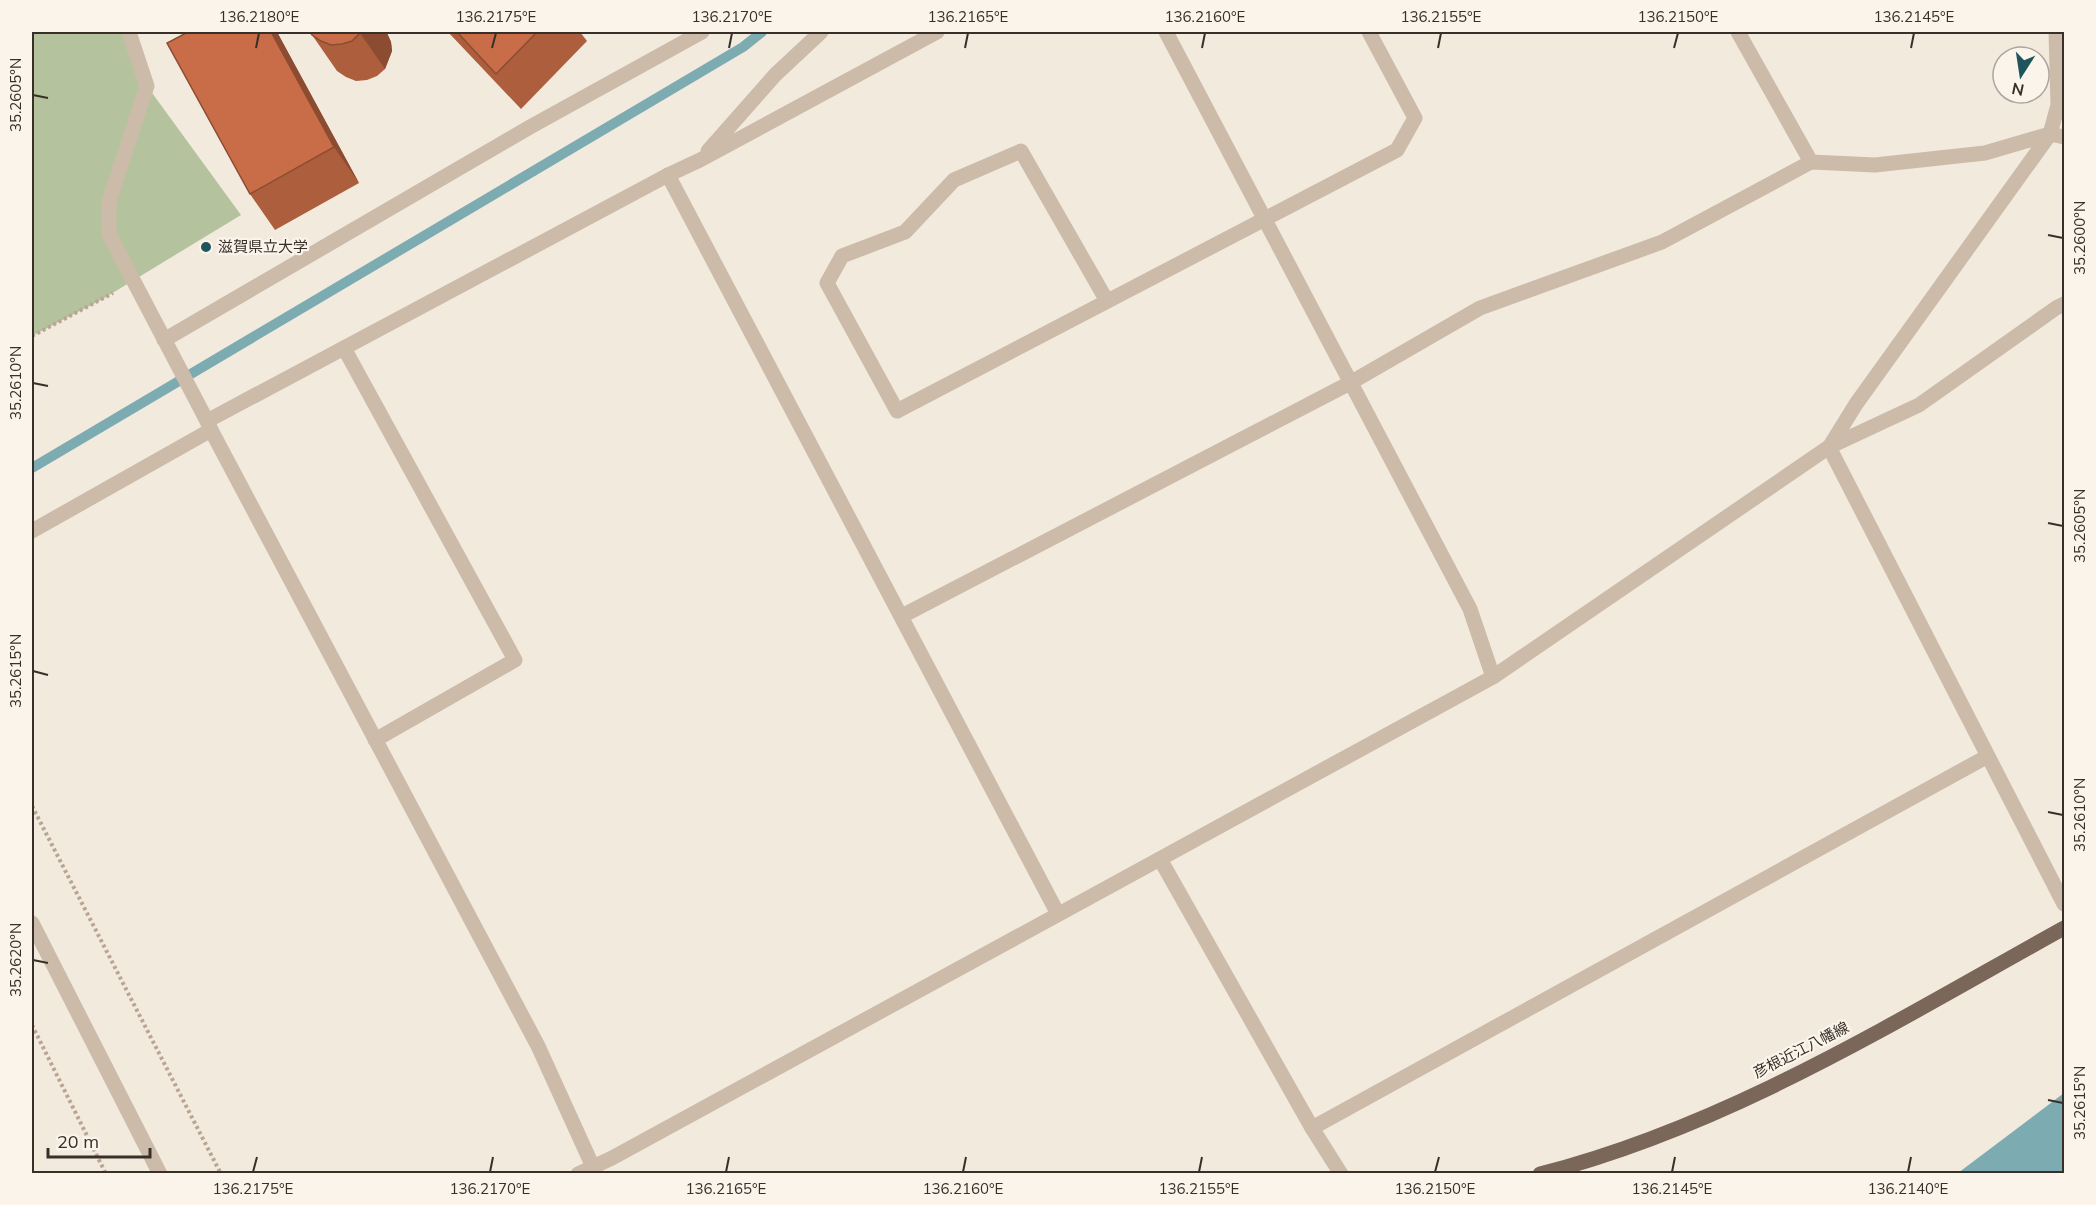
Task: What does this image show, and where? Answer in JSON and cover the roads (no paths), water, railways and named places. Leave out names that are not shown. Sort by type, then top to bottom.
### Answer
[{"type":"main road","name":"彦根近江八幡線","points":[[1540,1173],[1579,1164],[1679,1128],[1773,1086],[2064,928]]},
{"type":"street","points":[[129,32],[147,86],[110,201],[109,234],[538,1046],[593,1167]]},
{"type":"street","points":[[164,340],[530,127],[702,32]]},
{"type":"street","points":[[700,160],[775,75],[821,32]]},
{"type":"street","points":[[32,531],[209,425],[344,348],[937,32]]},
{"type":"street","points":[[1166,32],[1470,609],[1493,677]]},
{"type":"street","points":[[1107,301],[1021,151],[954,180],[905,232],[842,256],[827,283],[897,411],[1397,150],[1414,118],[1369,32]]},
{"type":"street","points":[[1738,32],[1811,162]]},
{"type":"street","points":[[1829,447],[1856,404],[2057,136],[2056,32]]},
{"type":"street","points":[[902,616],[1350,383],[1480,308],[1662,242],[1811,162],[1875,165],[1984,153],[2057,136]]},
{"type":"street","points":[[668,174],[1058,914]]},
{"type":"street","points":[[578,1173],[593,1167],[1493,677],[1829,447],[1919,405],[2064,304]]},
{"type":"street","points":[[344,348],[515,660],[375,740]]},
{"type":"street","points":[[1829,447],[2064,904]]},
{"type":"street","points":[[1312,1128],[1988,756]]},
{"type":"street","points":[[1160,859],[1312,1128],[1341,1173]]},
{"type":"street","points":[[32,923],[160,1173]]},
{"type":"water","points":[[2064,1093],[2064,1173],[1958,1173]]},
{"type":"waterway","points":[[32,468],[743,47],[762,32]]},
{"type":"place","name":"滋賀県立大学","points":[[206,247]]}]
